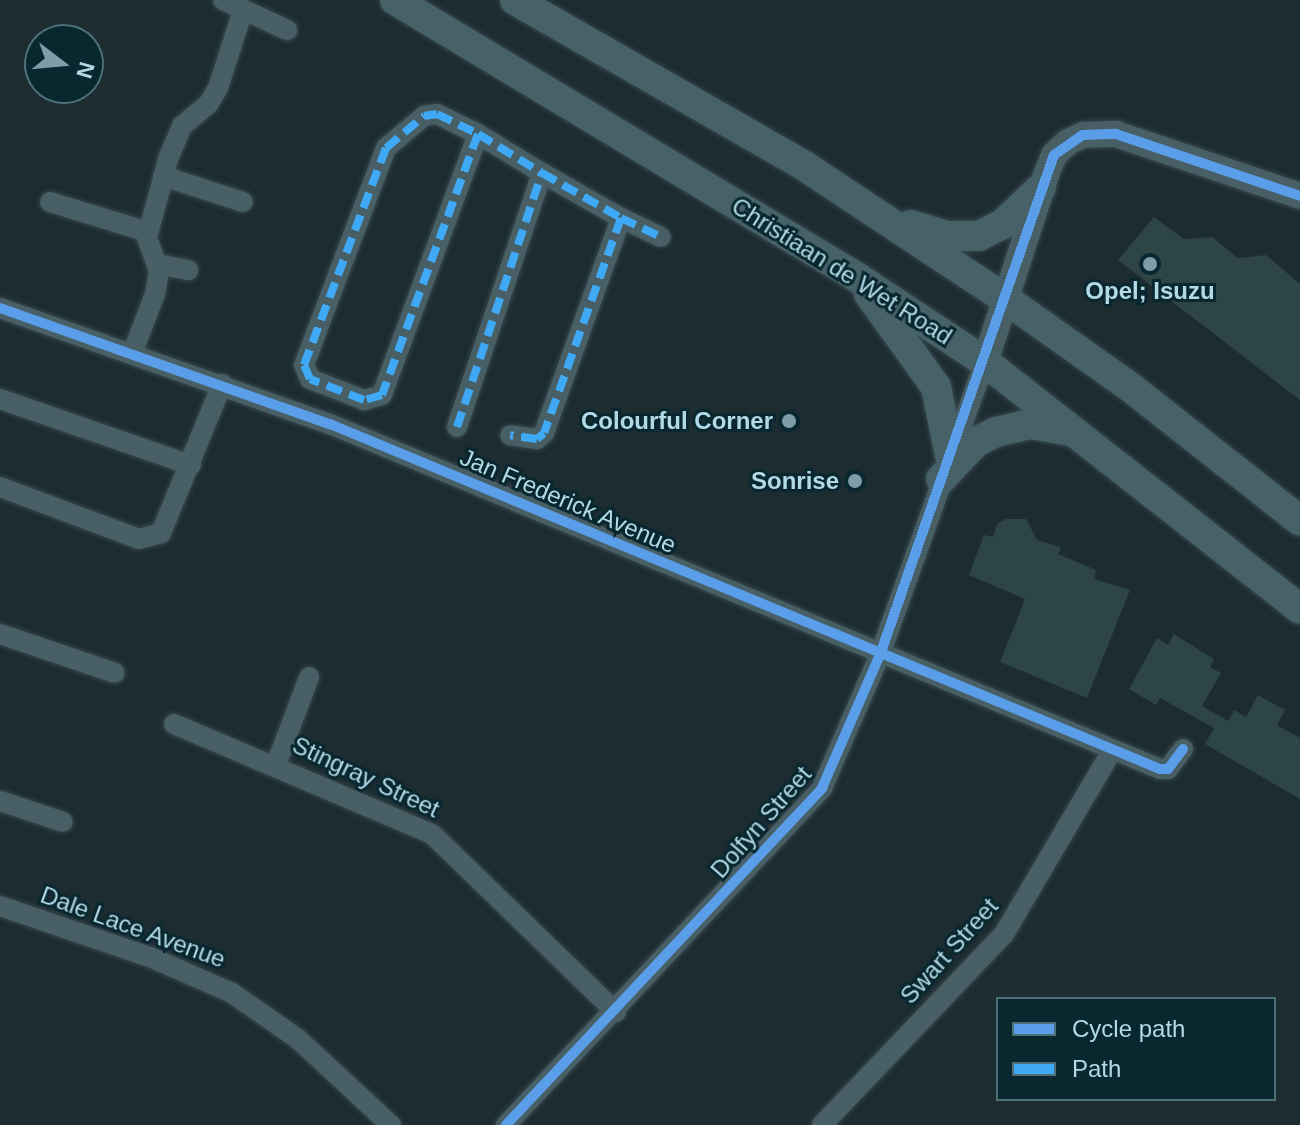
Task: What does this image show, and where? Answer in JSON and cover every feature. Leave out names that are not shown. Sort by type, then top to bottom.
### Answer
[{"type":"main road","name":"Christiaan de Wet Road","points":[[395,0],[855,276],[985,362],[1080,433],[1300,609]]},
{"type":"main road","points":[[515,0],[669,86],[865,206],[1004,298],[1130,387],[1300,521]]},
{"type":"main road","points":[[865,206],[924,231],[961,239],[1003,224],[1041,188]]},
{"type":"main road","points":[[855,276],[936,387],[946,468]]},
{"type":"main road","points":[[946,468],[976,442],[996,432],[1031,424],[1080,433]]},
{"type":"street","points":[[223,0],[287,30]]},
{"type":"street","points":[[132,354],[155,294],[157,264],[148,232],[163,176],[182,126],[218,88],[243,10]]},
{"type":"street","points":[[478,134],[382,395],[364,400],[310,379],[304,365],[382,153],[430,114],[478,134],[621,218],[661,237]]},
{"type":"street","name":"Dolfyn Street","points":[[506,1125],[616,1012],[822,788],[881,652],[985,362],[1054,155],[1068,142],[1102,133],[1300,196]]},
{"type":"street","points":[[457,427],[542,173]]},
{"type":"street","points":[[163,176],[243,202]]},
{"type":"street","points":[[50,202],[148,232]]},
{"type":"street","points":[[510,435],[537,439],[544,433],[621,218]]},
{"type":"street","points":[[157,264],[188,270]]},
{"type":"street","name":"Jan Frederick Avenue","points":[[0,308],[345,430],[1112,751],[1168,769],[1183,749]]},
{"type":"street","points":[[0,487],[139,539],[161,533],[170,523],[222,384]]},
{"type":"street","points":[[0,399],[191,465]]},
{"type":"street","points":[[0,634],[115,673]]},
{"type":"street","points":[[276,765],[309,677]]},
{"type":"street","name":"Stingray Street","points":[[174,724],[432,834],[616,1012]]},
{"type":"street","name":"Swart Street","points":[[822,1125],[1004,934],[1112,751]]},
{"type":"street","points":[[0,801],[63,822]]},
{"type":"street","name":"Dale Lace Avenue","points":[[0,906],[150,957],[232,993],[298,1039],[391,1125]]},
{"type":"building","points":[[1154,217],[1184,239],[1212,237],[1238,258],[1266,255],[1300,284],[1300,400],[1118,260]]},
{"type":"building","points":[[1006,519],[1026,519],[1037,540],[1061,547],[1058,554],[1096,570],[1094,579],[1130,590],[1087,698],[1000,662],[1025,599],[969,575],[984,535],[993,537],[997,524]]},
{"type":"building","points":[[1174,634],[1214,659],[1210,667],[1221,673],[1202,706],[1228,721],[1234,710],[1246,717],[1258,695],[1285,710],[1277,725],[1300,738],[1300,799],[1205,744],[1214,728],[1160,698],[1156,705],[1129,689],[1157,638],[1168,645]]},
{"type":"marked path","points":[[478,134],[382,395],[364,400],[310,379],[304,365],[386,148],[424,116],[437,114],[478,134],[542,173]]},
{"type":"marked path","points":[[457,427],[542,173],[621,218],[544,433],[537,439],[510,435]]},
{"type":"marked path","points":[[621,218],[661,237]]},
{"type":"cycle path","points":[[506,1125],[822,788],[881,652],[1054,155],[1083,135],[1116,134],[1300,196]]},
{"type":"cycle path","points":[[0,308],[330,424],[1160,769],[1168,769],[1183,749]]},
{"type":"place","name":"Opel; Isuzu","points":[[1150,264]]},
{"type":"place","name":"Colourful Corner","points":[[789,421]]},
{"type":"place","name":"Sonrise","points":[[855,481]]}]
